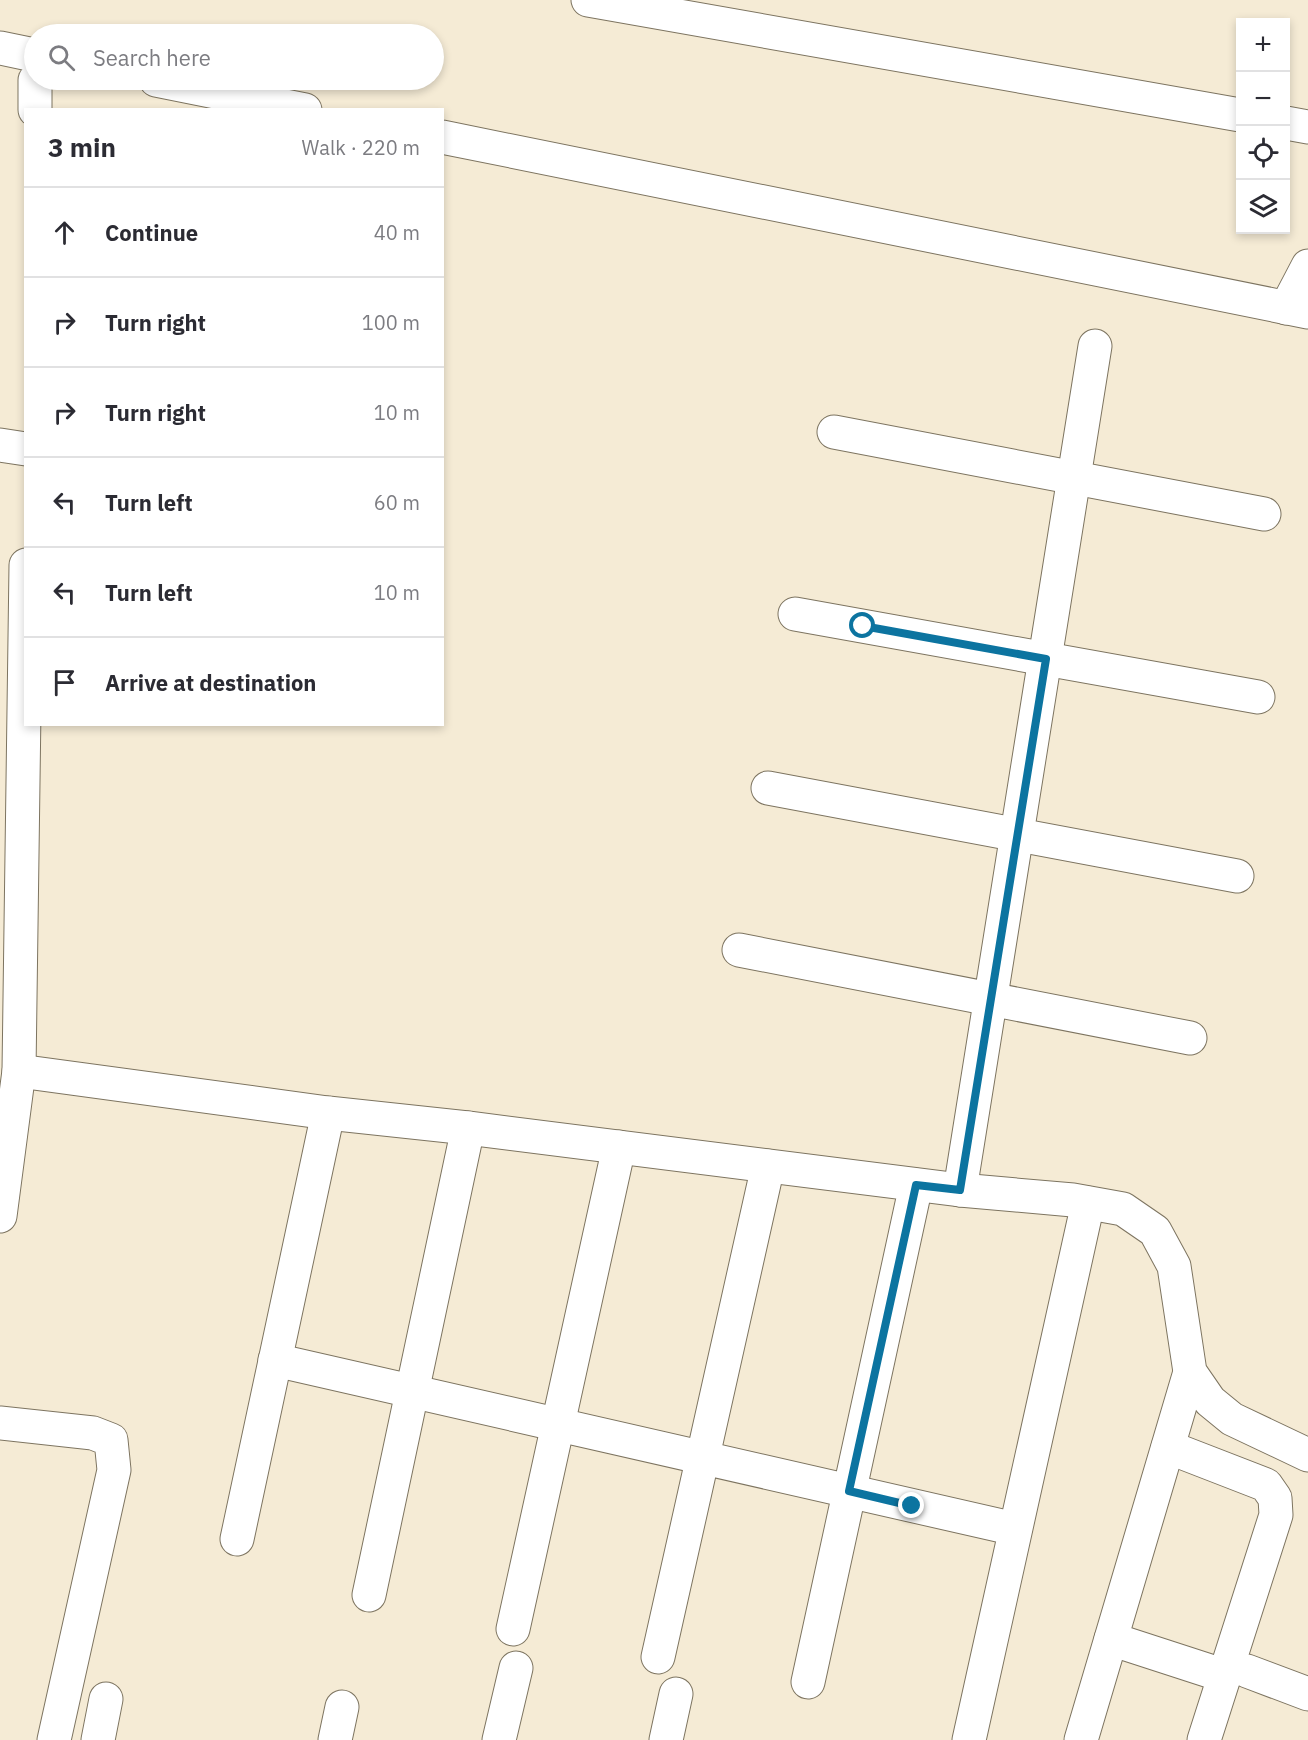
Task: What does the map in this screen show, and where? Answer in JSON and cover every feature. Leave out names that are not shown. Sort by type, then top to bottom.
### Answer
[{"type":"street","points":[[588,0],[1236,114]]},
{"type":"street","points":[[0,48],[24,53]]},
{"type":"street","points":[[34,108],[35,90]]},
{"type":"street","points":[[206,90],[295,108]]},
{"type":"street","points":[[1290,124],[1308,127]]},
{"type":"street","points":[[444,137],[1297,310],[1308,266]]},
{"type":"street","points":[[960,1190],[1095,346]]},
{"type":"street","points":[[834,432],[1264,514]]},
{"type":"street","points":[[0,445],[24,450]]},
{"type":"street","points":[[0,1216],[19,1071],[12,622],[24,573]]},
{"type":"street","points":[[795,614],[1258,697]]},
{"type":"street","points":[[768,788],[1237,876]]},
{"type":"street","points":[[739,950],[1190,1038]]},
{"type":"street","points":[[19,1071],[328,1113],[468,1128],[1124,1209],[1155,1231],[1174,1266],[1190,1372],[1080,1740]]},
{"type":"street","points":[[237,1539],[328,1113]]},
{"type":"street","points":[[369,1595],[468,1128]]},
{"type":"street","points":[[513,1629],[619,1147]]},
{"type":"street","points":[[658,1657],[768,1166]]},
{"type":"street","points":[[808,1682],[916,1185]]},
{"type":"street","points":[[969,1740],[1088,1203]]},
{"type":"street","points":[[275,1360],[1016,1529]]},
{"type":"street","points":[[1190,1372],[1210,1401],[1232,1419],[1308,1455]]},
{"type":"street","points":[[0,1423],[93,1433],[111,1440],[114,1470],[54,1740]]},
{"type":"street","points":[[1168,1447],[1266,1485],[1275,1497],[1276,1515],[1236,1673],[1204,1740]]},
{"type":"street","points":[[1111,1639],[1308,1694]]},
{"type":"street","points":[[499,1740],[516,1668]]},
{"type":"street","points":[[666,1740],[676,1694]]},
{"type":"street","points":[[98,1740],[106,1699]]},
{"type":"street","points":[[335,1740],[342,1707]]},
{"type":"route","points":[[863,626],[1046,659],[960,1190],[916,1185],[849,1491],[912,1506]]}]
